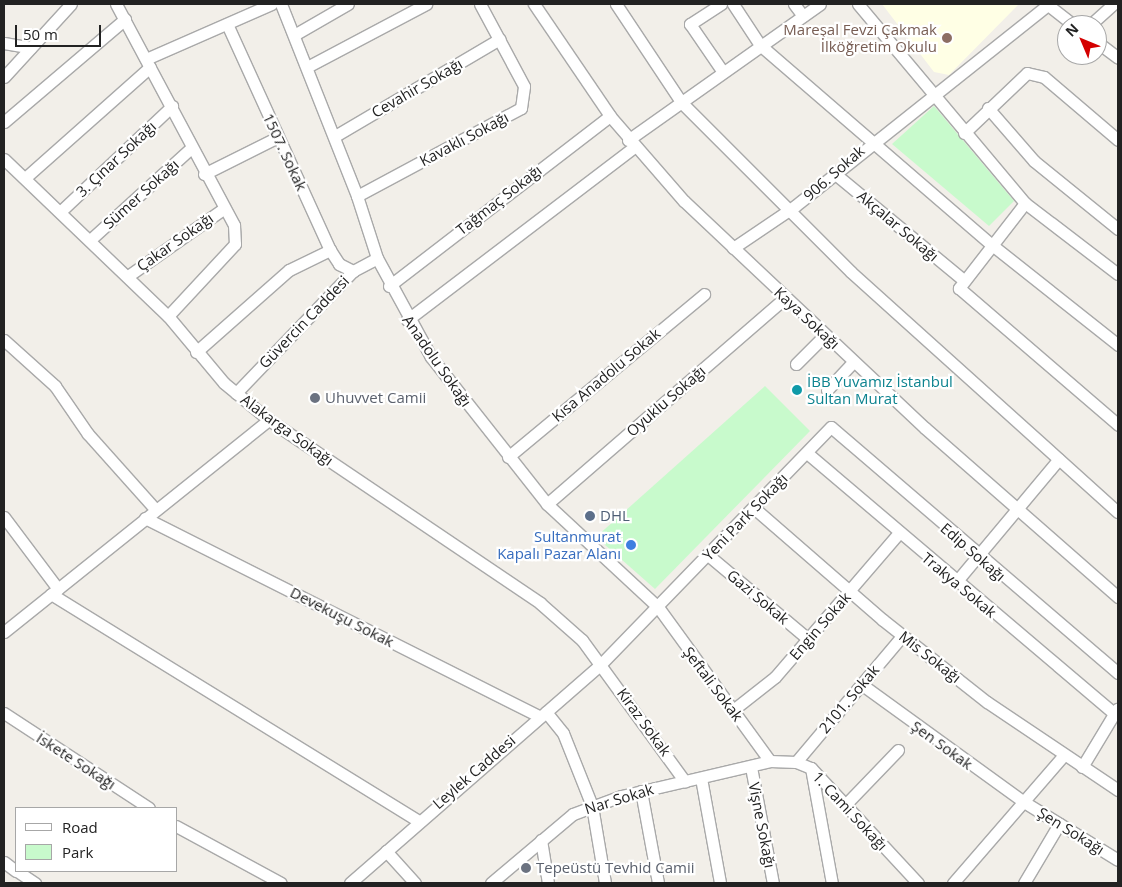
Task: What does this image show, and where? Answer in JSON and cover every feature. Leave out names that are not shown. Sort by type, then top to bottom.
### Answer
[{"type":"street","points":[[4,77],[71,4]]},
{"type":"street","points":[[116,4],[172,106],[204,174],[234,225],[235,244],[168,316]]},
{"type":"street","points":[[25,178],[148,63],[271,4]]},
{"type":"street","points":[[294,35],[348,4]]},
{"type":"street","points":[[307,67],[426,4]]},
{"type":"street","name":"Kavaklı Sokağı","points":[[357,196],[521,108],[524,86],[480,4]]},
{"type":"street","name":"Kaya Sokağı","points":[[534,4],[631,144],[733,248],[853,362],[1017,510],[1118,596]]},
{"type":"street","points":[[616,4],[681,102],[789,210],[1118,512]]},
{"type":"street","points":[[721,4],[690,24],[723,72]]},
{"type":"street","points":[[733,4],[760,45],[873,139],[992,245],[1116,340]]},
{"type":"street","points":[[794,4],[803,16]]},
{"type":"street","points":[[407,320],[631,144],[681,102],[820,4]]},
{"type":"street","points":[[858,4],[964,133],[1025,203],[1118,274]]},
{"type":"street","points":[[1048,4],[1062,15]]},
{"type":"street","name":"906. Sokak","points":[[733,248],[789,210],[873,139],[934,96],[1048,4]]},
{"type":"street","points":[[1101,15],[1113,4]]},
{"type":"street","name":"Anadolu Sokağı","points":[[285,5],[294,35],[357,196],[377,258],[407,320],[508,457],[547,504],[658,607]]},
{"type":"street","points":[[4,122],[125,19]]},
{"type":"street","name":"1507. Sokak","points":[[227,24],[330,250],[339,264],[353,271]]},
{"type":"street","name":"Cevahir Sokağı","points":[[335,136],[500,39]]},
{"type":"street","points":[[4,43],[31,48]]},
{"type":"street","points":[[1107,50],[1118,58]]},
{"type":"street","points":[[964,133],[988,108],[1027,73],[1044,77],[1118,140]]},
{"type":"street","name":"3. Çınar Sokağı","points":[[61,212],[172,106]]},
{"type":"street","points":[[988,108],[1034,161],[1118,229]]},
{"type":"street","name":"Tağmaç Sokağı","points":[[389,286],[610,116]]},
{"type":"street","points":[[204,174],[278,137]]},
{"type":"street","name":"Sümer Sokağı","points":[[90,240],[191,148]]},
{"type":"street","name":"Alakarga Sokağı","points":[[4,159],[168,316],[196,352],[236,393],[269,420],[540,603],[601,664]]},
{"type":"street","name":"Akçalar Sokağı","points":[[834,172],[962,278]]},
{"type":"street","points":[[1025,203],[992,245],[962,278],[959,288],[963,296],[1118,425]]},
{"type":"street","name":"Çakar Sokağı","points":[[128,276],[223,209]]},
{"type":"street","points":[[196,352],[289,270],[330,250]]},
{"type":"street","name":"Güvercin Caddesi","points":[[236,393],[353,271],[377,258]]},
{"type":"street","name":"Kısa Anadolu Sokak","points":[[508,457],[704,294]]},
{"type":"street","name":"Oyuklu Sokağı","points":[[547,504],[785,298]]},
{"type":"street","points":[[796,364],[825,336]]},
{"type":"street","points":[[4,340],[55,386],[88,434],[155,509]]},
{"type":"street","points":[[827,390],[853,362]]},
{"type":"street","points":[[4,632],[155,509],[269,420]]},
{"type":"street","name":"Yeni Park Sokağı","points":[[601,664],[831,427]]},
{"type":"street","name":"Edip Sokağı","points":[[831,427],[978,556],[1118,673]]},
{"type":"street","name":"Trakya Sokak","points":[[807,453],[956,582],[1116,710]]},
{"type":"street","points":[[956,582],[1060,459]]},
{"type":"street","name":"Mis Sokağı","points":[[754,508],[902,636],[1064,755],[1118,790]]},
{"type":"street","points":[[4,517],[55,592],[418,821]]},
{"type":"street","name":"Devekuşu Sokak","points":[[145,518],[542,714]]},
{"type":"street","name":"Engin Sokak","points":[[733,710],[775,677],[899,533]]},
{"type":"street","name":"Gazi Sokak","points":[[708,555],[808,639]]},
{"type":"street","name":"Şeftali Sokak","points":[[658,607],[770,760]]},
{"type":"street","name":"2101. Sokak","points":[[796,762],[902,636]]},
{"type":"street","name":"Leylek Caddesi","points":[[350,883],[418,821],[601,664]]},
{"type":"street","name":"Kiraz Sokak","points":[[601,664],[685,782]]},
{"type":"street","name":"Şen Sokak","points":[[861,684],[1024,802]]},
{"type":"street","points":[[1082,767],[1116,710]]},
{"type":"street","name":"İskete Sokağı","points":[[4,713],[147,807]]},
{"type":"street","points":[[542,714],[563,734],[592,806],[605,883]]},
{"type":"street","points":[[846,804],[898,750]]},
{"type":"street","points":[[953,883],[1064,755]]},
{"type":"street","name":"Nar Sokak","points":[[491,883],[573,814],[592,806],[641,792],[751,767],[770,760]]},
{"type":"street","name":"1. Cami Sokağı","points":[[770,760],[796,762],[811,768],[918,883]]},
{"type":"street","name":"Vişne Sokağı","points":[[751,767],[773,883]]},
{"type":"street","points":[[811,768],[832,883]]},
{"type":"street","points":[[701,778],[720,883]]},
{"type":"street","points":[[641,792],[658,883]]},
{"type":"street","name":"Şen Sokağı","points":[[1024,802],[1118,860]]},
{"type":"street","points":[[1024,883],[1059,824]]},
{"type":"street","points":[[178,827],[281,883]]},
{"type":"street","points":[[541,840],[548,883]]},
{"type":"street","points":[[386,851],[415,883]]},
{"type":"street","points":[[4,862],[15,870]]},
{"type":"street","points":[[18,872],[35,883]]},
{"type":"shaded area","name":"Mareşal Fevzi Çakmak İlköğretim Okulu","points":[[882,4],[1019,4],[949,75],[934,72]]},
{"type":"green space","points":[[934,106],[1014,201],[989,226],[892,144]]},
{"type":"green space","points":[[765,386],[810,431],[655,589],[596,537]]},
{"type":"place","name":"Mareşal Fevzi Çakmak İlköğretim Okulu","points":[[947,38]]},
{"type":"place","name":"İBB Yuvamız İstanbul Sultan Murat","points":[[797,390]]},
{"type":"place","name":"Uhuvvet Camii","points":[[315,398]]},
{"type":"place","name":"DHL","points":[[590,516]]},
{"type":"place","name":"Sultanmurat Kapalı Pazar Alanı","points":[[631,545]]},
{"type":"place","name":"Tepeüstü Tevhid Camii","points":[[526,868]]}]
